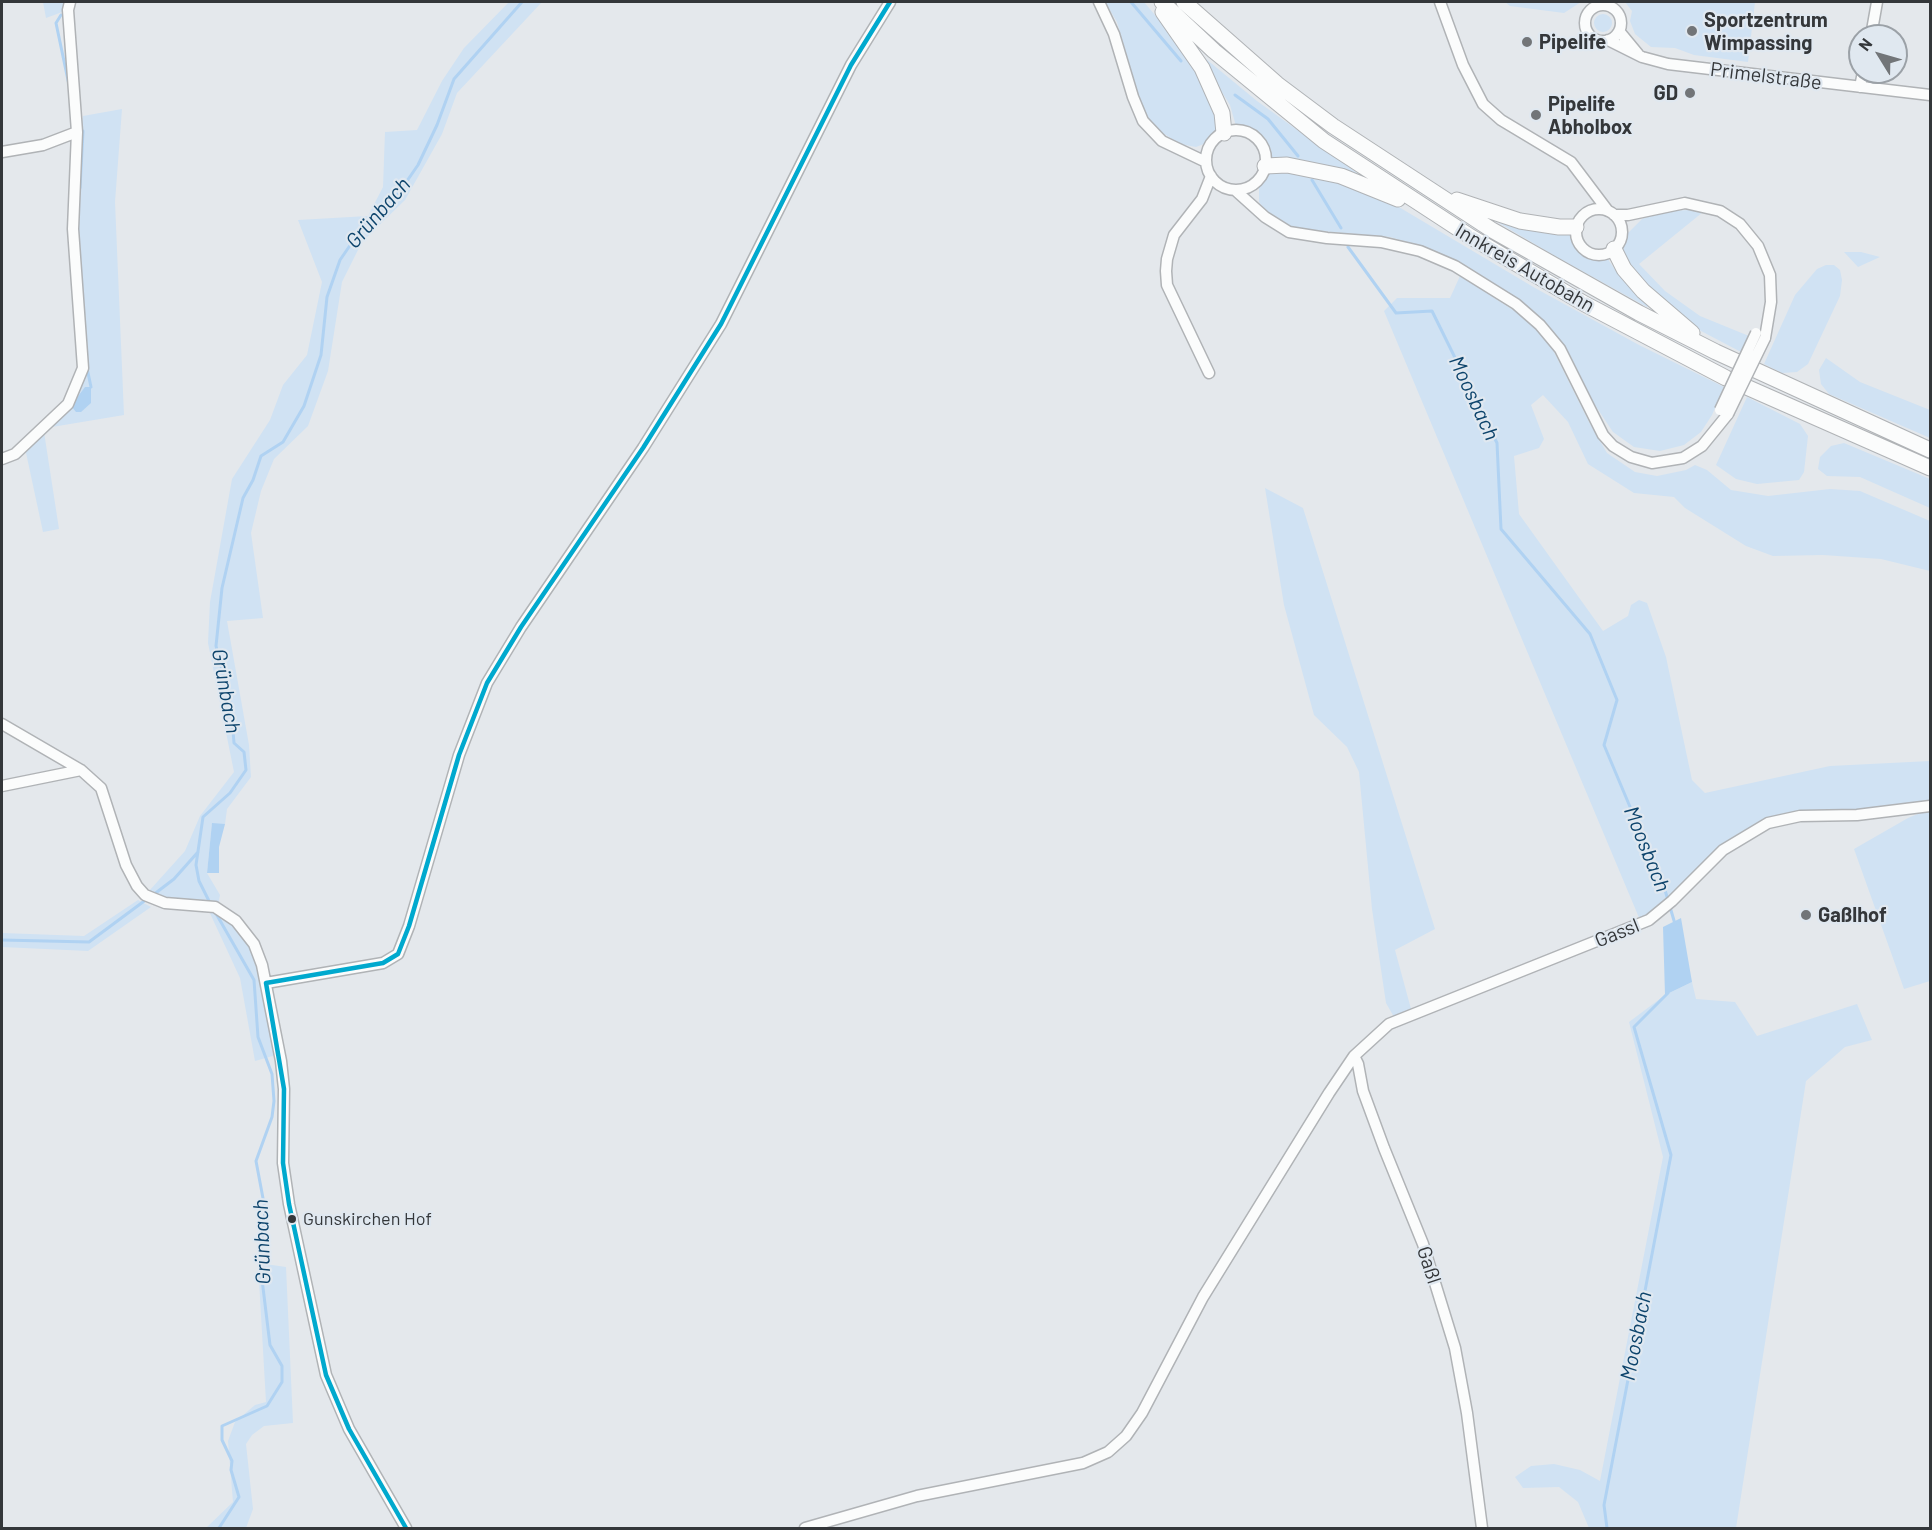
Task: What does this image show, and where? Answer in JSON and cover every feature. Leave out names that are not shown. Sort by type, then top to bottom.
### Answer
[{"type":"highway","points":[[1156,2],[1202,69],[1222,113],[1224,133]]},
{"type":"highway","name":"Innkreis Autobahn","points":[[1162,2],[1267,97],[1324,141],[1427,210],[1533,274],[1654,340],[1786,406],[1930,468]]},
{"type":"highway","name":"Innkreis Autobahn","points":[[1184,2],[1277,84],[1333,126],[1427,190],[1546,262],[1716,352],[1930,450]]},
{"type":"highway","points":[[1265,166],[1287,165],[1341,176],[1427,210]]},
{"type":"highway","points":[[1427,190],[1520,221],[1559,227],[1576,226]]},
{"type":"highway","points":[[1614,249],[1624,270],[1643,291],[1716,352]]},
{"type":"street","points":[[2,459],[15,454],[68,404],[83,368],[72,230],[77,132],[68,10],[70,2]]},
{"type":"street","points":[[266,983],[383,963],[398,954],[412,916],[459,755],[487,683],[521,627],[649,438],[717,332],[753,266],[850,65],[890,2]]},
{"type":"street","points":[[1099,2],[1114,34],[1133,97],[1143,120],[1162,141],[1206,162]]},
{"type":"street","points":[[1210,145],[1206,162],[1211,176],[1256,207],[1276,226],[1289,232],[1327,238],[1381,242],[1420,251],[1455,266],[1516,304],[1540,325],[1560,349],[1604,435],[1613,446],[1631,457],[1652,463],[1676,461],[1697,451],[1724,412],[1761,335],[1767,317],[1771,284],[1767,264],[1758,246],[1740,224],[1720,211],[1696,204],[1672,204],[1645,212],[1611,213],[1594,210],[1587,213],[1576,226],[1576,239],[1585,251],[1600,255],[1614,249],[1621,236],[1621,228],[1611,213],[1587,186],[1571,162],[1501,120],[1483,104],[1463,65],[1440,2]]},
{"type":"street","points":[[1872,24],[1877,2]]},
{"type":"street","name":"Primelstraße","points":[[1638,54],[1619,31],[1620,17],[1614,9],[1602,5],[1592,9],[1586,18],[1588,32],[1599,40],[1608,40],[1638,54],[1668,64],[1930,95]]},
{"type":"street","points":[[1608,40],[1619,31]]},
{"type":"street","points":[[1187,151],[1210,145],[1224,133],[1238,130],[1254,135],[1264,149],[1265,166],[1253,184],[1256,207]]},
{"type":"street","points":[[2,152],[43,145],[77,132]]},
{"type":"street","points":[[1209,373],[1167,285],[1166,273],[1167,259],[1174,235],[1202,199],[1211,176]]},
{"type":"street","points":[[1202,199],[1253,184]]},
{"type":"street","points":[[1587,186],[1587,213]]},
{"type":"street","points":[[1621,228],[1645,212]]},
{"type":"street","points":[[2,724],[81,770],[94,781],[106,797],[126,865],[136,886],[150,897],[207,904],[224,911],[250,936],[259,955],[266,983],[284,1089],[283,1163],[288,1204],[326,1375],[349,1429],[406,1528]]},
{"type":"street","points":[[2,786],[77,773],[81,770]]},
{"type":"street","name":"Gassl","points":[[1354,1056],[1389,1024],[1649,920],[1670,903],[1723,850],[1768,823],[1800,816],[1857,815],[1930,806]]},
{"type":"street","points":[[805,1528],[917,1496],[1083,1463],[1108,1452],[1126,1436],[1142,1413],[1203,1298],[1354,1056]]},
{"type":"street","name":"Gaßl","points":[[1354,1056],[1358,1064],[1363,1091],[1423,1244],[1455,1348],[1482,1528]]},
{"type":"shaded area","points":[[43,2],[68,2],[65,11],[46,18]]},
{"type":"shaded area","points":[[509,2],[542,2],[457,93],[442,134],[405,200],[362,242],[342,282],[328,371],[308,426],[274,459],[261,491],[251,533],[263,618],[227,621],[249,745],[251,777],[227,809],[225,824],[212,824],[207,873],[220,895],[218,905],[170,900],[149,891],[185,851],[200,816],[234,772],[208,643],[210,602],[232,479],[270,420],[283,385],[307,355],[322,282],[298,220],[368,216],[383,187],[385,132],[417,130],[442,81],[464,48]]},
{"type":"shaded area","points":[[1105,2],[1144,2],[1196,64],[1209,103],[1220,115],[1220,128],[1209,142],[1196,147],[1180,144],[1161,132],[1144,115],[1117,22]]},
{"type":"shaded area","points":[[1505,2],[1581,2],[1564,13],[1510,6]]},
{"type":"shaded area","name":"Sportzentrum Wimpassing","points":[[1625,2],[1755,2],[1748,62],[1694,55],[1675,48],[1651,47],[1635,34],[1630,21],[1632,11]]},
{"type":"shaded area","points":[[1599,14],[1607,14],[1612,19],[1610,30],[1599,32],[1594,27],[1594,19]]},
{"type":"shaded area","points":[[1206,59],[1257,101],[1364,178],[1270,160],[1268,148],[1261,135],[1249,128],[1236,126],[1230,105],[1203,62]]},
{"type":"shaded area","points":[[122,109],[115,202],[124,415],[46,428],[87,371],[74,229],[77,159],[83,116]]},
{"type":"shaded area","points":[[1277,170],[1344,181],[1382,197],[1535,288],[1639,345],[1724,387],[1712,415],[1701,432],[1684,445],[1660,451],[1634,447],[1613,432],[1591,399],[1571,357],[1547,324],[1511,294],[1465,265],[1427,248],[1390,237],[1298,229],[1271,217],[1259,202],[1259,186],[1266,176]]},
{"type":"shaded area","points":[[1664,211],[1703,212],[1639,264],[1665,291],[1700,316],[1749,336],[1741,352],[1701,331],[1666,305],[1624,259],[1623,243],[1627,234],[1642,219]]},
{"type":"shaded area","points":[[1501,219],[1572,232],[1574,244],[1580,252],[1600,260],[1607,258],[1616,271],[1649,304],[1647,307],[1555,256],[1499,223]]},
{"type":"shaded area","points":[[1844,252],[1861,252],[1880,257],[1858,267]]},
{"type":"shaded area","points":[[1826,265],[1834,265],[1840,270],[1842,280],[1840,296],[1808,364],[1797,372],[1782,373],[1764,364],[1795,295],[1817,269]]},
{"type":"shaded area","points":[[1460,276],[1527,319],[1551,346],[1607,453],[1635,472],[1657,476],[1686,470],[1695,465],[1707,470],[1731,490],[1768,496],[1830,489],[1860,491],[1930,521],[1930,571],[1881,559],[1823,555],[1773,556],[1746,546],[1685,508],[1674,497],[1634,493],[1588,464],[1568,422],[1543,395],[1531,405],[1544,439],[1539,448],[1514,456],[1519,514],[1603,631],[1628,616],[1631,605],[1639,600],[1647,603],[1666,657],[1692,780],[1705,793],[1830,766],[1930,761],[1930,801],[1915,806],[1792,814],[1751,827],[1723,845],[1665,904],[1640,920],[1384,311],[1397,298],[1450,298]]},
{"type":"shaded area","points":[[1826,358],[1860,382],[1930,410],[1930,438],[1829,394],[1821,384],[1819,370]]},
{"type":"shaded area","points":[[1747,397],[1800,424],[1808,436],[1804,472],[1799,480],[1757,484],[1736,479],[1716,465]]},
{"type":"shaded area","points":[[44,432],[59,529],[43,532],[25,448]]},
{"type":"shaded area","points":[[1844,443],[1930,479],[1930,508],[1860,477],[1827,476],[1818,469],[1820,457],[1831,446]]},
{"type":"shaded area","points":[[1265,488],[1303,508],[1435,929],[1395,950],[1411,1009],[1394,1017],[1386,1003],[1372,909],[1359,772],[1347,747],[1314,715],[1284,605]]},
{"type":"shaded area","points":[[1930,809],[1930,981],[1904,989],[1854,849],[1908,818]]},
{"type":"shaded area","points":[[138,900],[151,907],[88,951],[2,947],[2,933],[84,936]]},
{"type":"shaded area","points":[[208,909],[227,920],[244,936],[254,956],[276,1055],[255,1061],[240,978]]},
{"type":"shaded area","points":[[1692,982],[1696,999],[1735,1002],[1757,1036],[1857,1004],[1872,1040],[1845,1047],[1806,1081],[1736,1528],[1589,1528],[1578,1502],[1559,1487],[1523,1488],[1515,1477],[1531,1466],[1554,1464],[1580,1470],[1600,1481],[1663,1157],[1629,1022],[1665,995]]},
{"type":"shaded area","points":[[258,1263],[286,1267],[293,1423],[264,1426],[252,1435],[246,1444],[253,1509],[246,1528],[206,1528],[233,1502],[228,1441],[235,1422],[255,1405],[266,1402]]},
{"type":"water","points":[[85,387],[91,387],[91,403],[81,412],[76,412],[72,407]]},
{"type":"water","points":[[212,823],[225,824],[219,847],[219,873],[207,873]]},
{"type":"water","points":[[1681,918],[1692,982],[1665,995],[1663,927]]},
{"type":"waterway","name":"Grünbach","points":[[211,905],[199,881],[196,865],[203,817],[230,793],[246,770],[244,752],[234,743],[231,706],[216,646],[222,588],[243,498],[253,480],[261,456],[283,442],[304,406],[321,355],[327,297],[340,260],[364,225],[398,194],[418,165],[437,125],[454,79],[522,2]]},
{"type":"waterway","name":"Moosbach","points":[[1131,2],[1181,61]]},
{"type":"waterway","points":[[61,15],[56,23],[69,85]]},
{"type":"waterway","name":"Moosbach","points":[[1235,95],[1268,119],[1298,156]]},
{"type":"waterway","points":[[80,188],[83,131]]},
{"type":"waterway","name":"Moosbach","points":[[1312,180],[1341,228]]},
{"type":"waterway","name":"Moosbach","points":[[1348,247],[1396,313],[1432,311],[1497,443],[1501,529],[1590,634],[1617,700],[1604,745],[1665,890],[1675,924]]},
{"type":"waterway","points":[[87,368],[91,387]]},
{"type":"waterway","points":[[153,895],[174,879],[198,852]]},
{"type":"waterway","points":[[2,940],[89,942],[147,899]]},
{"type":"waterway","name":"Grünbach","points":[[214,910],[254,980],[258,1037],[272,1074],[274,1101],[272,1117],[256,1161],[265,1209],[260,1263],[270,1345],[282,1366],[282,1382],[267,1406],[222,1426],[222,1440],[232,1461],[231,1470],[239,1497],[219,1528]]},
{"type":"waterway","name":"Moosbach","points":[[1607,1528],[1604,1505],[1671,1155],[1634,1027],[1668,993]]},
{"type":"transit line","points":[[266,983],[383,963],[398,954],[409,926],[459,755],[487,683],[521,627],[643,448],[721,324],[851,65],[890,2]]},
{"type":"transit line","points":[[266,983],[284,1089],[283,1163],[289,1204],[326,1375],[349,1429],[406,1528]]},
{"type":"place","name":"Sportzentrum Wimpassing","points":[[1692,31]]},
{"type":"place","name":"Pipelife","points":[[1527,42]]},
{"type":"place","name":"GD","points":[[1690,93]]},
{"type":"place","name":"Pipelife Abholbox","points":[[1536,115]]},
{"type":"place","name":"Gaßlhof","points":[[1806,915]]},
{"type":"place","name":"Gunskirchen Hof","points":[[292,1219]]}]
